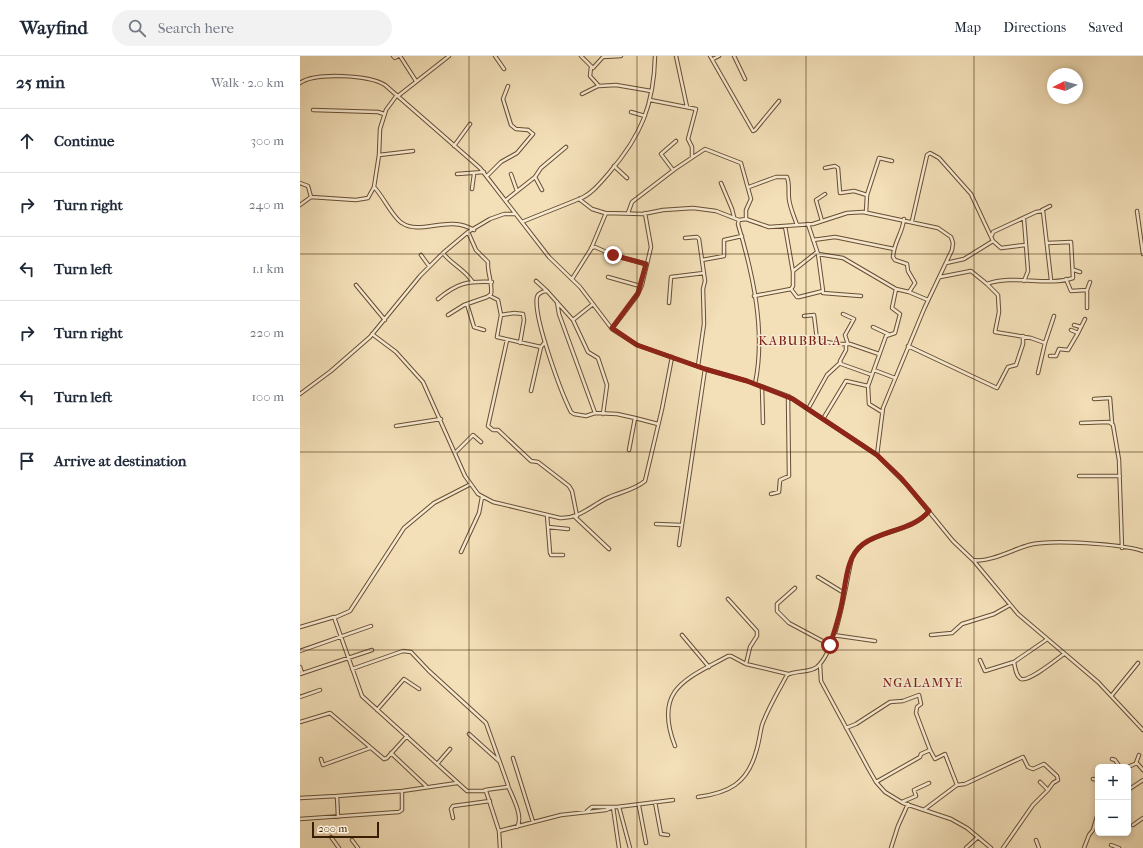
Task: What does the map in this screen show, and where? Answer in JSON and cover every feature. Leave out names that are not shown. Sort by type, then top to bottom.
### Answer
[{"type":"street","points":[[393,56],[395,58],[400,56],[416,81]]},
{"type":"street","points":[[300,205],[311,197],[366,199],[370,196],[374,187],[379,155],[380,129],[384,114],[397,95],[449,56]]},
{"type":"street","points":[[495,56],[504,69]]},
{"type":"street","points":[[581,56],[591,67],[590,76],[599,86]]},
{"type":"street","points":[[591,67],[595,66],[604,57],[621,56]]},
{"type":"street","points":[[522,222],[579,199],[599,183],[614,166],[639,130],[645,116],[650,100],[654,56]]},
{"type":"street","points":[[676,56],[687,107]]},
{"type":"street","points":[[719,56],[712,57],[753,130],[755,130],[779,101]]},
{"type":"street","points":[[734,56],[745,79]]},
{"type":"street","points":[[300,83],[316,76],[372,79],[385,85],[484,172],[549,257],[572,279],[612,328],[637,345],[788,396],[877,455],[901,478],[953,541],[973,560],[1010,605],[1046,640],[1112,696],[1143,730]]},
{"type":"street","points":[[582,94],[599,86],[616,85],[651,91]]},
{"type":"street","points":[[487,176],[501,162],[516,153],[533,134],[528,130],[516,129],[511,125],[503,99],[508,86]]},
{"type":"street","points":[[650,100],[696,110],[688,139],[692,147],[692,157]]},
{"type":"street","points":[[313,110],[378,112],[384,114]]},
{"type":"street","points":[[631,112],[645,116]]},
{"type":"street","points":[[454,146],[470,124]]},
{"type":"street","points":[[673,170],[661,154],[676,141]]},
{"type":"street","points":[[506,200],[535,177],[541,168],[566,147]]},
{"type":"street","points":[[628,213],[632,202],[673,170],[705,149],[738,161],[743,166],[752,199],[746,210],[746,220]]},
{"type":"street","points":[[379,155],[412,151]]},
{"type":"street","points":[[912,221],[927,155],[930,153],[938,158],[971,194],[992,235],[993,241],[1001,248],[1025,245]]},
{"type":"street","points":[[866,212],[867,195],[879,158],[892,161]]},
{"type":"street","points":[[614,166],[627,178]]},
{"type":"street","points":[[825,168],[835,166],[838,168],[840,193],[854,191],[867,195]]},
{"type":"street","points":[[457,174],[474,174],[484,172]]},
{"type":"street","points":[[472,189],[474,174]]},
{"type":"street","points":[[511,174],[517,191]]},
{"type":"street","points":[[749,187],[787,176],[790,184],[788,193],[790,206],[797,225]]},
{"type":"street","points":[[535,177],[542,190]]},
{"type":"street","points":[[300,183],[308,186],[311,197]]},
{"type":"street","points":[[721,184],[731,206],[734,217]]},
{"type":"street","points":[[374,187],[383,196],[396,218],[404,224],[421,228],[432,225],[459,224],[474,230]]},
{"type":"street","points":[[822,221],[816,200],[824,194]]},
{"type":"street","points":[[579,199],[592,209],[606,213],[645,213],[693,208],[716,211],[739,220],[746,220],[765,226],[808,224],[847,213],[866,212],[904,219],[938,228],[951,238],[953,246],[908,346],[882,412],[877,455]]},
{"type":"street","points":[[992,235],[993,232],[1050,206]]},
{"type":"street","points":[[1042,210],[1044,213],[1048,243],[1051,280]]},
{"type":"street","points":[[1137,211],[1143,254]]},
{"type":"street","points":[[572,279],[594,246],[606,213]]},
{"type":"street","points":[[612,328],[637,296],[640,286],[651,246],[645,213]]},
{"type":"street","points":[[300,394],[331,371],[372,334],[428,266],[468,232],[496,217],[515,214]]},
{"type":"street","points":[[904,219],[900,236],[896,239],[893,258],[907,264],[908,271],[915,283],[909,292]]},
{"type":"street","points":[[1024,219],[1028,271],[1024,281]]},
{"type":"street","points":[[739,220],[738,222],[748,259],[754,296],[760,350],[755,384]]},
{"type":"street","points":[[808,224],[817,254],[823,290],[822,292]]},
{"type":"street","points":[[784,226],[793,272],[792,290],[796,296],[799,297],[822,292],[861,296]]},
{"type":"street","points":[[468,232],[476,250],[488,262],[487,268],[492,282],[492,291],[490,296]]},
{"type":"street","points":[[702,260],[724,256],[724,240],[742,236]]},
{"type":"street","points":[[813,240],[827,236],[894,249]]},
{"type":"street","points":[[685,238],[698,237],[704,273],[704,324],[698,366]]},
{"type":"street","points":[[946,263],[964,259],[993,241]]},
{"type":"street","points":[[987,284],[999,280],[1024,281],[1073,278],[1074,270],[1070,241],[1048,243]]},
{"type":"street","points":[[594,246],[613,255],[646,264]]},
{"type":"street","points":[[443,253],[447,258],[466,272],[472,281]]},
{"type":"street","points":[[420,254],[428,266]]},
{"type":"street","points":[[793,272],[817,254],[843,258],[896,289],[909,292],[928,300]]},
{"type":"street","points":[[1074,270],[1080,272]]},
{"type":"street","points":[[940,277],[970,271],[996,292],[999,301],[999,312],[995,332],[1022,336],[1045,343]]},
{"type":"street","points":[[669,303],[671,277],[704,273]]},
{"type":"street","points":[[608,277],[640,286]]},
{"type":"street","points":[[1066,279],[1071,291],[1086,290]]},
{"type":"street","points":[[438,299],[454,286],[472,281],[492,282]]},
{"type":"street","points":[[536,281],[557,301],[573,320],[588,352],[598,358],[606,379],[603,414]]},
{"type":"street","points":[[1087,308],[1086,290],[1090,282]]},
{"type":"street","points":[[356,285],[385,320]]},
{"type":"street","points":[[873,327],[889,334],[895,333],[901,316],[892,308],[896,289]]},
{"type":"street","points":[[754,296],[792,290]]},
{"type":"street","points":[[547,291],[539,294],[537,297],[538,317],[545,342],[571,412],[586,416],[594,413],[617,414],[658,424]]},
{"type":"street","points":[[448,315],[467,304],[490,296],[498,300],[500,315],[497,337],[541,347]]},
{"type":"street","points":[[557,301],[559,314],[594,413]]},
{"type":"street","points":[[467,304],[474,327],[484,330]]},
{"type":"street","points":[[573,320],[593,304]]},
{"type":"street","points":[[500,315],[514,313],[523,314],[524,320],[520,343]]},
{"type":"street","points":[[808,410],[827,375],[840,363],[846,350],[847,344],[845,335],[854,319],[842,314]]},
{"type":"street","points":[[804,316],[814,315],[817,339],[847,344],[879,354]]},
{"type":"street","points":[[1038,373],[1045,343],[1054,316]]},
{"type":"street","points":[[1050,356],[1056,356],[1059,349],[1068,350],[1085,319]]},
{"type":"street","points":[[1074,325],[1081,327]]},
{"type":"street","points":[[1071,330],[1078,333]]},
{"type":"street","points":[[372,334],[396,352],[423,382],[441,419],[469,485],[482,496],[493,502],[568,519],[606,499],[630,491],[644,481],[672,357]]},
{"type":"street","points":[[882,412],[869,404],[868,386],[886,336],[889,334]]},
{"type":"street","points":[[908,346],[997,388],[1008,367],[1016,365],[1023,344],[1022,336]]},
{"type":"street","points":[[507,340],[488,426],[498,430],[531,461],[538,462],[569,486],[572,491],[576,516],[609,549]]},
{"type":"street","points":[[531,391],[541,347],[545,342]]},
{"type":"street","points":[[840,363],[872,375]]},
{"type":"street","points":[[679,544],[705,369]]},
{"type":"street","points":[[874,370],[895,378]]},
{"type":"street","points":[[823,419],[846,381],[868,386]]},
{"type":"street","points":[[762,387],[763,423]]},
{"type":"street","points":[[771,494],[777,493],[780,480],[789,476],[788,396]]},
{"type":"street","points":[[1094,399],[1110,398],[1112,423],[1117,442],[1120,476],[1122,548]]},
{"type":"street","points":[[629,450],[635,418]]},
{"type":"street","points":[[396,426],[441,419]]},
{"type":"street","points":[[1081,423],[1112,423]]},
{"type":"street","points":[[455,454],[473,435],[481,442]]},
{"type":"street","points":[[1079,476],[1120,476]]},
{"type":"street","points":[[300,627],[330,617],[334,618],[350,610],[404,528],[434,503],[469,485]]},
{"type":"street","points":[[461,552],[479,513],[482,496]]},
{"type":"street","points":[[675,746],[669,720],[669,701],[679,685],[728,656],[731,656],[746,664],[789,674],[814,669],[820,663],[830,645],[852,558],[859,548],[878,536],[920,518],[929,511]]},
{"type":"street","points":[[547,515],[550,554],[563,555]]},
{"type":"street","points":[[656,524],[681,525]]},
{"type":"street","points":[[548,527],[568,529]]},
{"type":"street","points":[[973,560],[986,559],[1039,543],[1056,542],[1143,551]]},
{"type":"street","points":[[818,577],[844,593]]},
{"type":"street","points":[[795,588],[777,604],[777,610],[789,623],[830,645]]},
{"type":"street","points":[[728,599],[757,631],[757,636],[750,647],[746,664]]},
{"type":"street","points":[[931,635],[952,633],[962,624],[994,614],[1010,605]]},
{"type":"street","points":[[334,618],[361,693],[377,710],[468,792],[508,786]]},
{"type":"street","points":[[300,651],[371,626]]},
{"type":"street","points":[[833,634],[875,641]]},
{"type":"street","points":[[682,635],[709,667]]},
{"type":"street","points":[[980,660],[985,671],[1014,662],[1046,640]]},
{"type":"street","points":[[300,667],[301,674],[372,650]]},
{"type":"street","points":[[352,670],[403,652],[411,652],[429,671],[486,723],[519,816],[520,822],[517,826]]},
{"type":"street","points":[[1014,662],[1018,676],[1024,680],[1029,679],[1064,654]]},
{"type":"street","points":[[820,663],[819,672],[821,681],[876,782],[890,796],[902,803],[925,809],[956,822],[967,828],[992,848]]},
{"type":"street","points":[[1112,696],[1138,663]]},
{"type":"street","points":[[814,669],[819,672]]},
{"type":"street","points":[[698,797],[716,794],[730,789],[740,780],[756,753],[762,725],[789,674]]},
{"type":"street","points":[[377,710],[404,679],[419,689]]},
{"type":"street","points":[[300,697],[320,690]]},
{"type":"street","points":[[846,728],[856,724],[890,702],[904,701],[918,695],[921,704],[917,707],[916,713],[930,750],[935,759],[945,754],[957,785]]},
{"type":"street","points":[[300,722],[330,713],[384,759],[407,736]]},
{"type":"street","points":[[468,734],[499,761]]},
{"type":"street","points":[[321,759],[323,765],[370,748]]},
{"type":"street","points":[[437,764],[450,749]]},
{"type":"street","points":[[876,782],[930,750]]},
{"type":"street","points":[[391,753],[426,786]]},
{"type":"street","points":[[1131,765],[1135,763],[1139,755]]},
{"type":"street","points":[[513,758],[534,822]]},
{"type":"street","points":[[925,809],[957,785],[965,784],[1023,758],[1028,767],[1033,769],[1044,764],[1057,776],[1058,780],[1050,786],[1033,805],[1003,848]]},
{"type":"street","points":[[1112,759],[1118,764]]},
{"type":"street","points":[[1135,763],[1139,764],[1143,770]]},
{"type":"street","points":[[1131,788],[1143,780]]},
{"type":"street","points":[[1040,782],[1048,790]]},
{"type":"street","points":[[300,798],[402,791],[426,786],[457,783]]},
{"type":"street","points":[[902,803],[916,796],[914,790],[929,783]]},
{"type":"street","points":[[485,790],[499,831],[500,848]]},
{"type":"street","points":[[300,819],[400,812],[402,810],[402,791]]},
{"type":"street","points":[[337,796],[338,817]]},
{"type":"street","points":[[499,831],[561,815],[673,800]]},
{"type":"street","points":[[452,818],[452,806],[490,801]]},
{"type":"street","points":[[655,802],[661,834],[668,835]]},
{"type":"street","points":[[891,848],[898,826],[908,804]]},
{"type":"street","points":[[639,806],[646,843]]},
{"type":"street","points":[[613,807],[619,848]]},
{"type":"street","points":[[619,807],[630,848]]},
{"type":"street","points":[[1133,825],[1143,818]]},
{"type":"street","points":[[1084,848],[1089,835],[1094,830],[1095,826]]},
{"type":"street","points":[[331,837],[339,848]]},
{"type":"street","points":[[966,848],[978,837]]},
{"type":"street","points":[[352,840],[358,848]]},
{"type":"street","points":[[1036,840],[1039,848]]},
{"type":"street","points":[[1111,845],[1119,848]]},
{"type":"district","name":"KABUBBU A","points":[[800,340]]},
{"type":"district","name":"NGALAMYE","points":[[923,682]]},
{"type":"route","points":[[613,255],[646,264],[642,285],[640,286],[636,298],[612,328],[637,345],[788,396],[877,455],[901,478],[929,511],[926,515],[898,529],[887,532],[864,543],[855,553],[852,558],[842,606],[830,645]]}]
